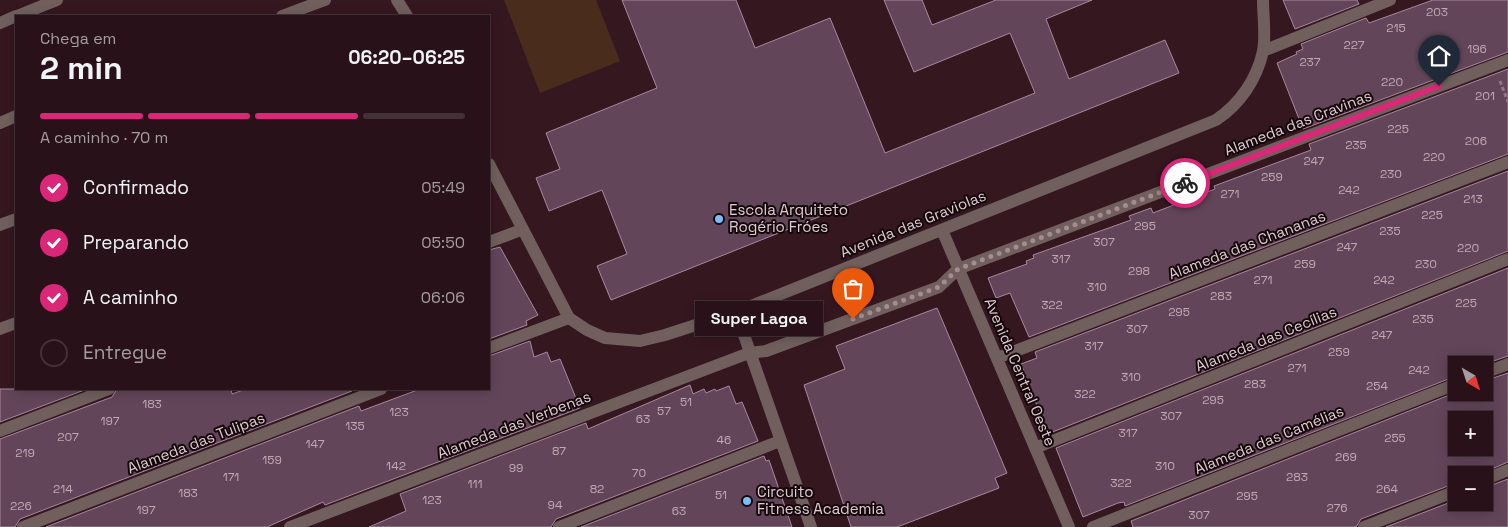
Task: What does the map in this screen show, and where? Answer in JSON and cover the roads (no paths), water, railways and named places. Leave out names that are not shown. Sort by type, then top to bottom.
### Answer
[{"type":"street","points":[[19,15],[57,0]]},
{"type":"street","points":[[285,15],[325,0]]},
{"type":"street","points":[[397,0],[405,15]]},
{"type":"street","name":"Avenida das Graviolas","points":[[490,166],[569,318],[587,330],[605,338],[640,341],[736,312],[1216,120],[1228,112],[1247,90],[1263,51],[1263,0]]},
{"type":"street","points":[[1263,51],[1390,0]]},
{"type":"street","points":[[0,23],[15,16]]},
{"type":"street","name":"Alameda das Cravinas","points":[[958,269],[1508,60]]},
{"type":"street","points":[[0,122],[15,116]]},
{"type":"street","name":"Alameda das Chananas","points":[[997,358],[1508,162]]},
{"type":"street","points":[[0,225],[15,219]]},
{"type":"street","points":[[490,242],[522,230]]},
{"type":"street","name":"Avenida Central Oeste","points":[[942,230],[1069,527]]},
{"type":"street","name":"Alameda das Cecílias","points":[[1035,448],[1508,259]]},
{"type":"street","name":"Alameda das Verbenas","points":[[290,527],[749,353],[766,351],[939,287],[958,269]]},
{"type":"street","points":[[736,312],[780,441],[812,527]]},
{"type":"street","points":[[490,348],[569,318]]},
{"type":"street","points":[[0,329],[15,323]]},
{"type":"street","points":[[1493,370],[1508,364]]},
{"type":"street","name":"Alameda das Camélias","points":[[1093,527],[1448,387]]},
{"type":"street","points":[[0,431],[106,390]]},
{"type":"street","name":"Alameda das Tulipas","points":[[23,527],[378,390]]},
{"type":"street","points":[[560,527],[780,441]]},
{"type":"street","points":[[1493,476],[1508,470]]},
{"type":"street","points":[[1364,527],[1448,494]]},
{"type":"place","name":"Escola Arquiteto Rogério Fróes","points":[[719,219]]},
{"type":"place","name":"Super Lagoa","points":[[853,319]]},
{"type":"place","name":"Circuito Fitness Academia","points":[[747,501]]}]
